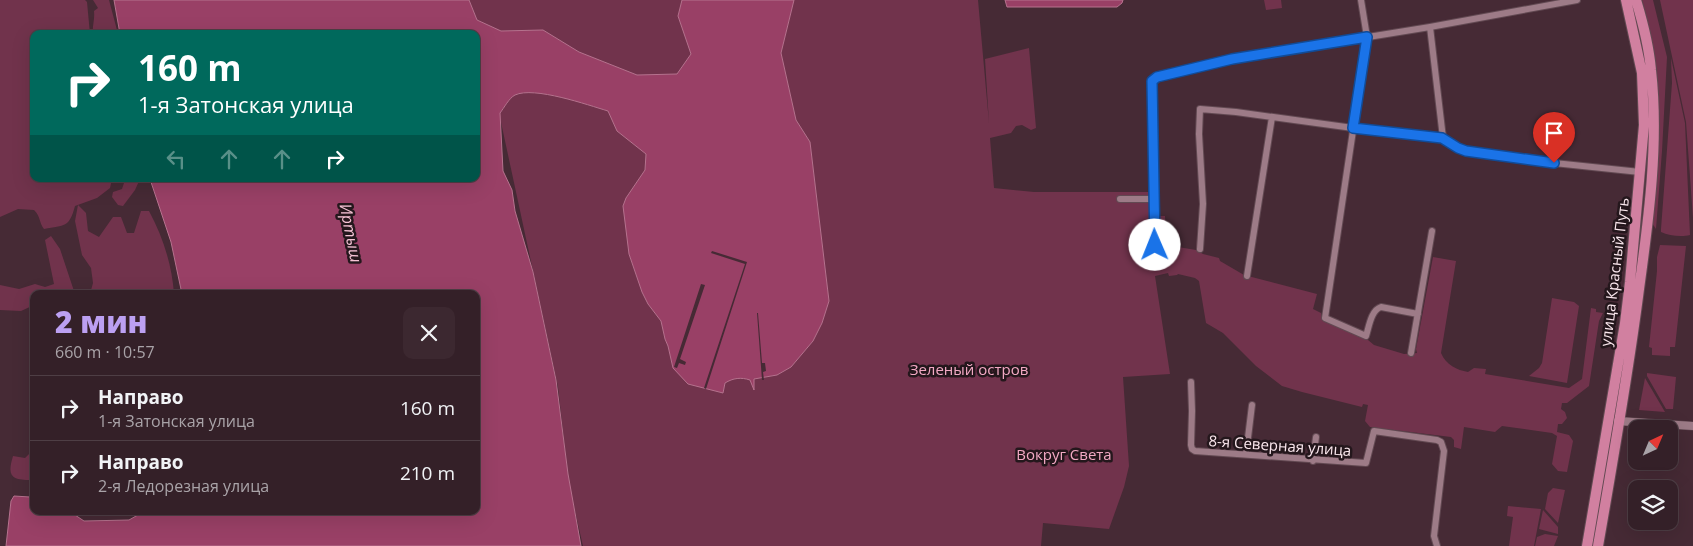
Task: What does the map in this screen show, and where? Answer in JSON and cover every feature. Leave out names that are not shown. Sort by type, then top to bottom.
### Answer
[{"type":"main road","name":"улица Красный Путь","points":[[1587,546],[1625,323],[1644,125],[1642,73],[1632,20],[1626,0]]},
{"type":"main road","name":"улица Красный Путь","points":[[1598,546],[1646,238],[1654,127],[1653,92],[1647,45],[1636,0]]},
{"type":"street","points":[[1361,0],[1367,37],[1325,318],[1366,336],[1377,308],[1381,307],[1418,314]]},
{"type":"street","points":[[1155,245],[1152,114],[1152,81],[1154,79],[1232,59],[1430,27],[1577,0]]},
{"type":"street","points":[[1430,27],[1442,138]]},
{"type":"street","points":[[1200,249],[1203,204],[1200,109],[1442,138],[1466,151],[1535,161],[1640,172]]},
{"type":"street","points":[[1247,276],[1272,117]]},
{"type":"street","points":[[1120,199],[1154,199]]},
{"type":"street","points":[[1410,353],[1432,231]]},
{"type":"street","points":[[1634,238],[1646,238]]},
{"type":"street","name":"8-я Северная улица","points":[[1190,382],[1192,449],[1195,451],[1366,464],[1374,431],[1438,440],[1441,442],[1444,451],[1434,536],[1437,546]]},
{"type":"street","points":[[1246,454],[1252,405]]},
{"type":"street","points":[[1618,422],[1693,426]]},
{"type":"street","points":[[1314,461],[1316,437]]},
{"type":"green space","points":[[0,0],[85,0],[87,2],[90,30],[30,30],[30,182],[111,182],[110,188],[97,198],[75,206],[71,218],[61,226],[44,229],[34,210],[18,209],[0,217]]},
{"type":"green space","points":[[93,0],[109,0],[117,30],[93,30],[94,11],[98,8]]},
{"type":"green space","points":[[469,0],[682,0],[678,16],[691,54],[677,74],[637,75],[579,52],[543,30],[501,31],[477,20]]},
{"type":"green space","name":"Зеленый остров","points":[[794,0],[978,0],[989,123],[985,59],[1029,48],[1036,128],[1031,130],[1022,125],[1016,126],[1011,133],[990,138],[994,188],[1034,192],[1150,192],[1151,243],[1159,244],[1158,216],[1165,216],[1166,245],[1196,250],[1197,239],[1200,240],[1198,251],[1219,258],[1220,261],[1244,275],[1317,294],[1313,309],[1321,313],[1322,318],[1368,340],[1374,345],[1404,354],[1417,353],[1416,349],[1433,257],[1456,261],[1441,353],[1449,364],[1460,370],[1468,372],[1474,368],[1486,369],[1485,374],[1569,388],[1582,379],[1591,308],[1596,309],[1596,312],[1603,313],[1599,321],[1589,386],[1567,403],[1562,403],[1561,409],[1565,412],[1567,418],[1562,424],[1558,424],[1557,432],[1569,435],[1573,441],[1567,472],[1558,471],[1552,464],[1557,436],[1552,433],[1502,426],[1495,432],[1464,427],[1461,449],[1454,447],[1454,440],[1451,437],[1370,427],[1365,421],[1368,405],[1363,404],[1362,407],[1282,386],[1256,366],[1223,333],[1206,323],[1199,281],[1195,278],[1178,274],[1169,276],[1168,273],[1155,276],[1170,374],[1123,377],[1129,466],[1124,487],[1109,529],[1043,523],[1041,546],[583,546],[569,485],[558,387],[499,113],[510,98],[524,93],[561,97],[608,111],[617,131],[646,154],[645,170],[626,198],[629,254],[642,292],[648,304],[661,321],[673,368],[715,391],[723,393],[725,383],[737,378],[750,380],[754,388],[754,379],[777,375],[791,367],[813,341],[822,323],[829,301],[810,142],[796,120],[781,53]]},
{"type":"green space","points":[[1264,0],[1281,0],[1282,8],[1266,10]]},
{"type":"green space","points":[[1642,0],[1653,0],[1667,57],[1656,229],[1652,223],[1658,139],[1657,84],[1649,28]]},
{"type":"green space","points":[[1660,0],[1693,0],[1693,218],[1686,122]]},
{"type":"green space","points":[[1671,58],[1685,123],[1690,235],[1683,236],[1661,232],[1672,83]]},
{"type":"green space","points":[[139,182],[123,206],[118,205],[112,197],[113,192],[122,189],[124,183]]},
{"type":"green space","points":[[78,205],[86,213],[88,231],[99,237],[113,217],[121,217],[127,233],[134,233],[141,211],[149,211],[166,251],[173,290],[91,290],[93,283],[91,268],[82,255],[75,221]]},
{"type":"green space","points":[[51,236],[60,249],[74,290],[30,290],[30,307],[21,311],[0,310],[0,285],[19,289],[35,284],[45,287],[54,284],[45,240]]},
{"type":"green space","points":[[1660,245],[1686,246],[1675,347],[1670,347],[1670,356],[1652,355],[1652,348],[1649,347],[1657,257]]},
{"type":"green space","points":[[1552,298],[1574,302],[1579,306],[1567,383],[1529,376],[1542,363]]},
{"type":"green space","points":[[1647,373],[1676,377],[1673,409],[1666,409]]},
{"type":"green space","points":[[1645,378],[1665,412],[1639,410]]},
{"type":"green space","points":[[30,453],[30,480],[15,478],[12,476],[10,468],[13,456],[25,458]]},
{"type":"green space","points":[[1553,488],[1565,490],[1558,523],[1545,509],[1548,493]]},
{"type":"green space","points":[[1508,506],[1541,509],[1534,546],[1509,546],[1513,517],[1507,516]]},
{"type":"green space","points":[[1543,510],[1558,527],[1558,534],[1539,529]]},
{"type":"green space","points":[[1545,534],[1558,536],[1554,546],[1535,546],[1537,537]]},
{"type":"water","name":"Иртыш","points":[[114,0],[469,0],[477,20],[501,31],[543,30],[579,52],[637,75],[677,74],[691,54],[678,16],[682,0],[794,0],[781,53],[796,120],[810,142],[829,301],[822,323],[813,341],[791,367],[777,375],[754,379],[754,390],[750,380],[743,378],[725,383],[723,393],[688,384],[673,368],[661,321],[648,304],[642,292],[629,254],[623,206],[626,198],[645,170],[646,154],[617,131],[608,111],[548,95],[524,93],[515,95],[500,113],[503,171],[512,190],[515,211],[533,272],[556,380],[568,474],[581,546],[6,546],[11,501],[14,496],[30,497],[30,515],[75,515],[84,521],[129,520],[138,515],[480,515],[480,290],[181,290],[171,242],[151,182],[480,182],[480,30],[119,30]]},
{"type":"water","points":[[1005,0],[1123,0],[1117,7],[1007,7]]},
{"type":"pier","points":[[712,251],[747,262],[706,389],[704,388],[745,264],[711,253]]},
{"type":"pier","points":[[701,284],[705,285],[680,359],[686,362],[685,365],[679,363],[677,368],[674,367]]},
{"type":"pier","points":[[757,313],[762,363],[765,363],[766,371],[763,372],[764,380],[762,380]]},
{"type":"route","points":[[1155,245],[1152,81],[1157,77],[1232,59],[1367,37],[1353,128],[1442,138],[1466,151],[1554,163]]},
{"type":"park label","name":"Вокруг Света","points":[[1064,454]]}]
